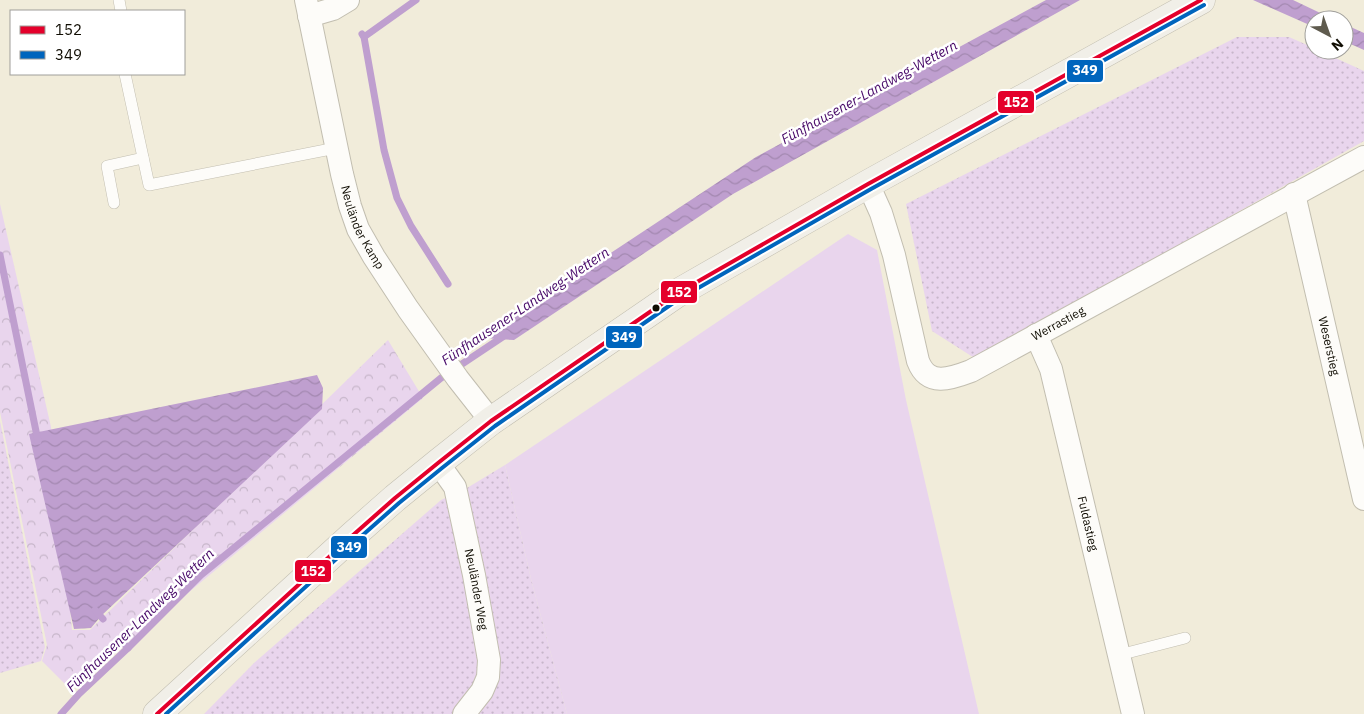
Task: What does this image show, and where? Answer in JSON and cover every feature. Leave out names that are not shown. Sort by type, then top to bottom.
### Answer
[{"type":"main road","points":[[157,714],[352,536],[438,463],[491,422],[676,294],[868,184],[1201,0]]},
{"type":"street","points":[[308,8],[334,9],[348,0]]},
{"type":"street","name":"Neuländer Kamp","points":[[308,8],[336,148],[358,229],[379,264],[435,346],[491,422]]},
{"type":"street","name":"Werrastieg","points":[[868,184],[881,213],[894,255],[918,361],[927,375],[932,378],[946,379],[971,371],[1364,157]]},
{"type":"street","name":"Weserstieg","points":[[1294,194],[1364,499]]},
{"type":"street","name":"Fuldastieg","points":[[1036,335],[1051,369],[1133,714]]},
{"type":"street","name":"Neuländer Weg","points":[[438,463],[455,487],[489,660],[488,677],[482,691],[464,714]]},
{"type":"lane","points":[[125,75],[149,185],[336,148]]},
{"type":"lane","points":[[114,203],[106,166],[143,158]]},
{"type":"lane","points":[[1119,655],[1185,638]]},
{"type":"green space","points":[[1237,37],[1289,37],[1304,44],[1304,60],[1340,60],[1364,71],[1364,141],[976,359],[932,331],[906,204]]},
{"type":"green space","points":[[0,204],[51,427],[72,630],[90,630],[388,340],[423,398],[71,690],[42,661],[47,645],[0,412]]},
{"type":"green space","points":[[848,234],[877,250],[906,400],[979,714],[567,714],[531,579],[505,465]]},
{"type":"green space","points":[[0,421],[45,647],[41,661],[0,673]]},
{"type":"green space","points":[[505,465],[531,579],[567,714],[204,714],[254,663],[441,500],[467,488]]},
{"type":"water","points":[[1046,0],[1080,0],[733,194],[514,340],[482,338],[756,157]]},
{"type":"water","points":[[1253,0],[1293,0],[1314,10],[1304,10],[1304,23]]},
{"type":"water","points":[[1354,28],[1364,33],[1364,50],[1354,46]]},
{"type":"water","points":[[317,375],[323,388],[322,409],[101,616],[91,628],[74,629],[29,434]]},
{"type":"waterway","points":[[364,37],[416,0]]},
{"type":"waterway","points":[[362,34],[384,150],[397,198],[411,226],[448,284]]},
{"type":"waterway","points":[[0,255],[38,441]]},
{"type":"waterway","name":"Fünfhausener-Landweg-Wettern","points":[[61,714],[79,694],[201,575],[441,378],[507,334]]},
{"type":"waterway","points":[[95,610],[103,619]]},
{"type":"waterway","points":[[121,640],[128,648]]},
{"type":"transit line","name":"152","points":[[157,714],[352,536],[438,463],[491,421],[676,294],[868,184],[1201,0]]},
{"type":"transit line","name":"349","points":[[166,714],[356,541],[442,468],[495,426],[679,299],[871,189],[1204,5]]}]
